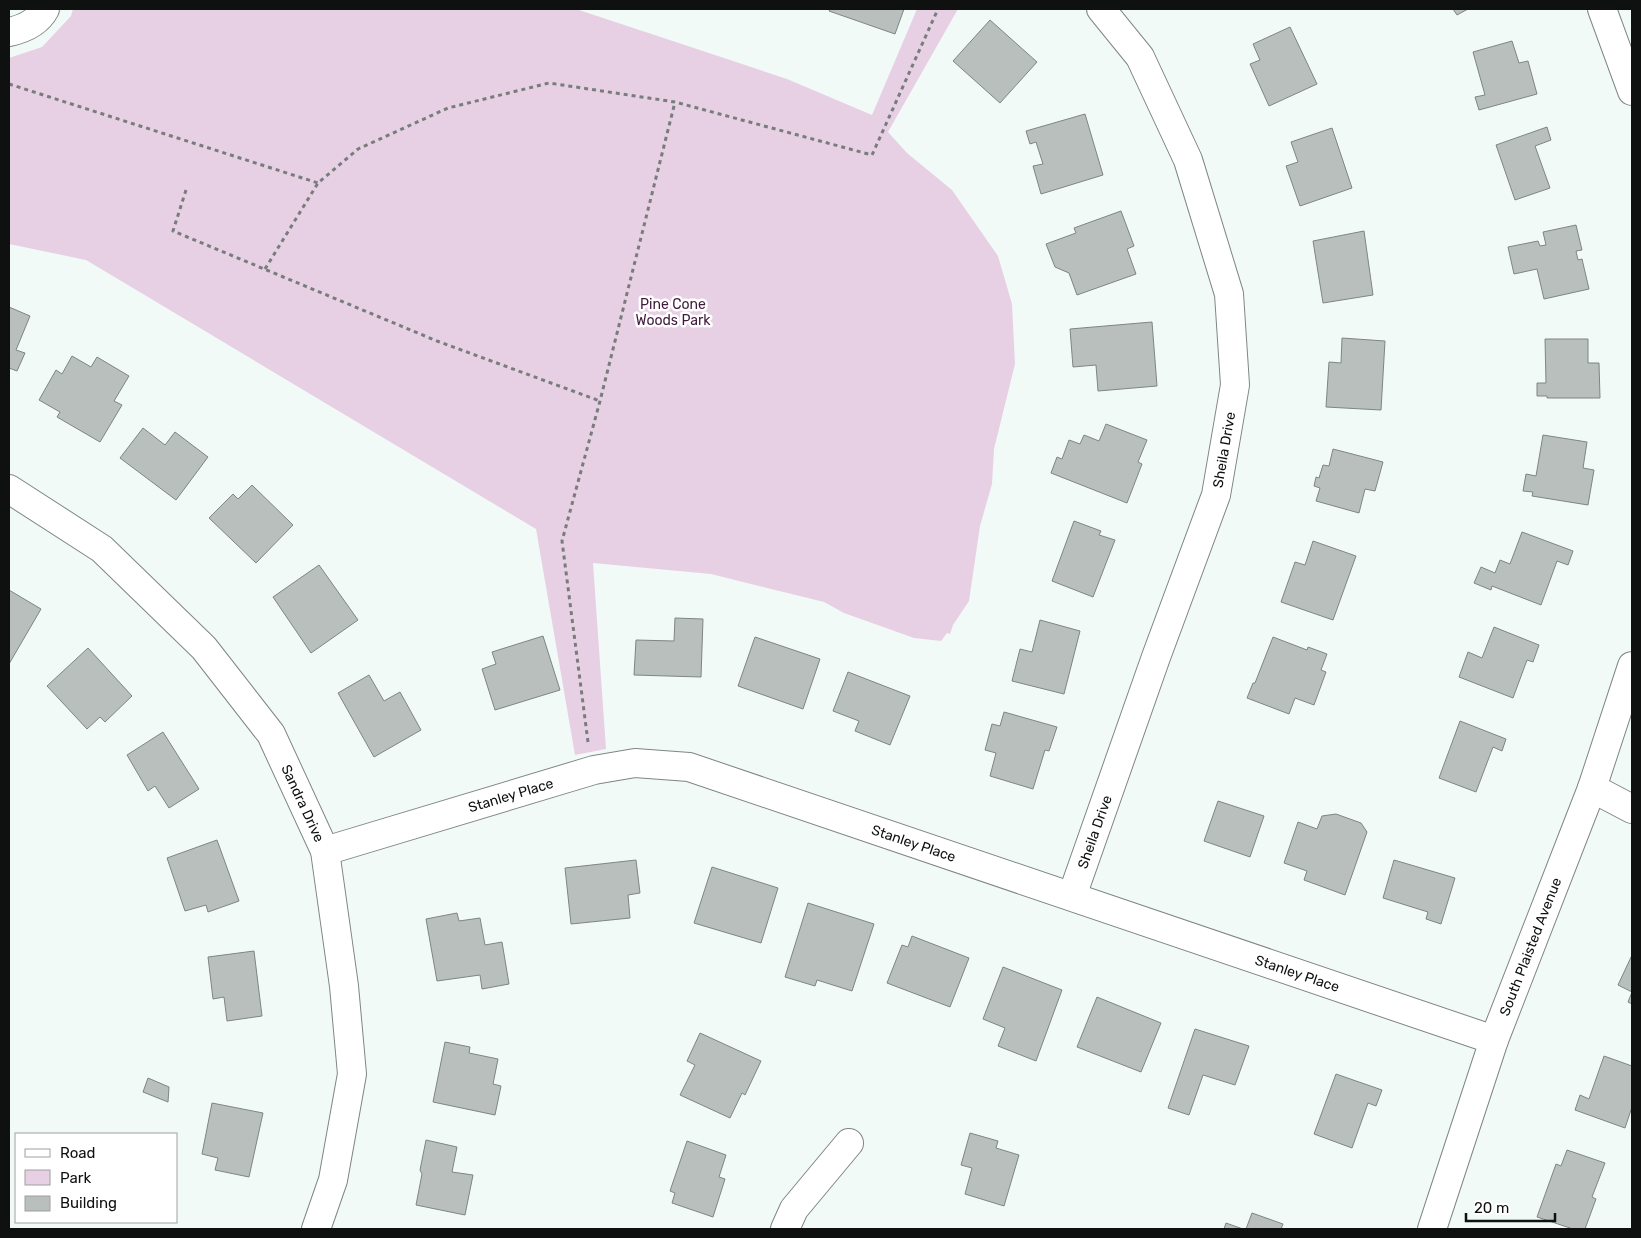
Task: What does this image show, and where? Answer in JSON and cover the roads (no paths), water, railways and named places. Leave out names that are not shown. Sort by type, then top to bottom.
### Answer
[{"type":"street","points":[[9,32],[23,29],[42,14],[45,9]]},
{"type":"street","name":"Sheila Drive","points":[[1072,896],[1216,495],[1235,385],[1229,294],[1188,160],[1140,57],[1100,9]]},
{"type":"street","points":[[1602,9],[1632,91]]},
{"type":"street","name":"Sandra Drive","points":[[9,489],[102,549],[204,648],[271,734],[325,851],[344,986],[352,1074],[333,1180],[316,1229]]},
{"type":"street","name":"South Plaisted Avenue","points":[[1432,1229],[1494,1040],[1592,788],[1632,666]]},
{"type":"street","name":"Stanley Place","points":[[325,851],[594,770],[635,763],[689,767],[1494,1040]]},
{"type":"street","points":[[1592,788],[1632,809]]},
{"type":"street","points":[[784,1229],[794,1209],[849,1143]]},
{"type":"park label","name":"Pine Cone Woods Park","points":[[673,312]]}]
